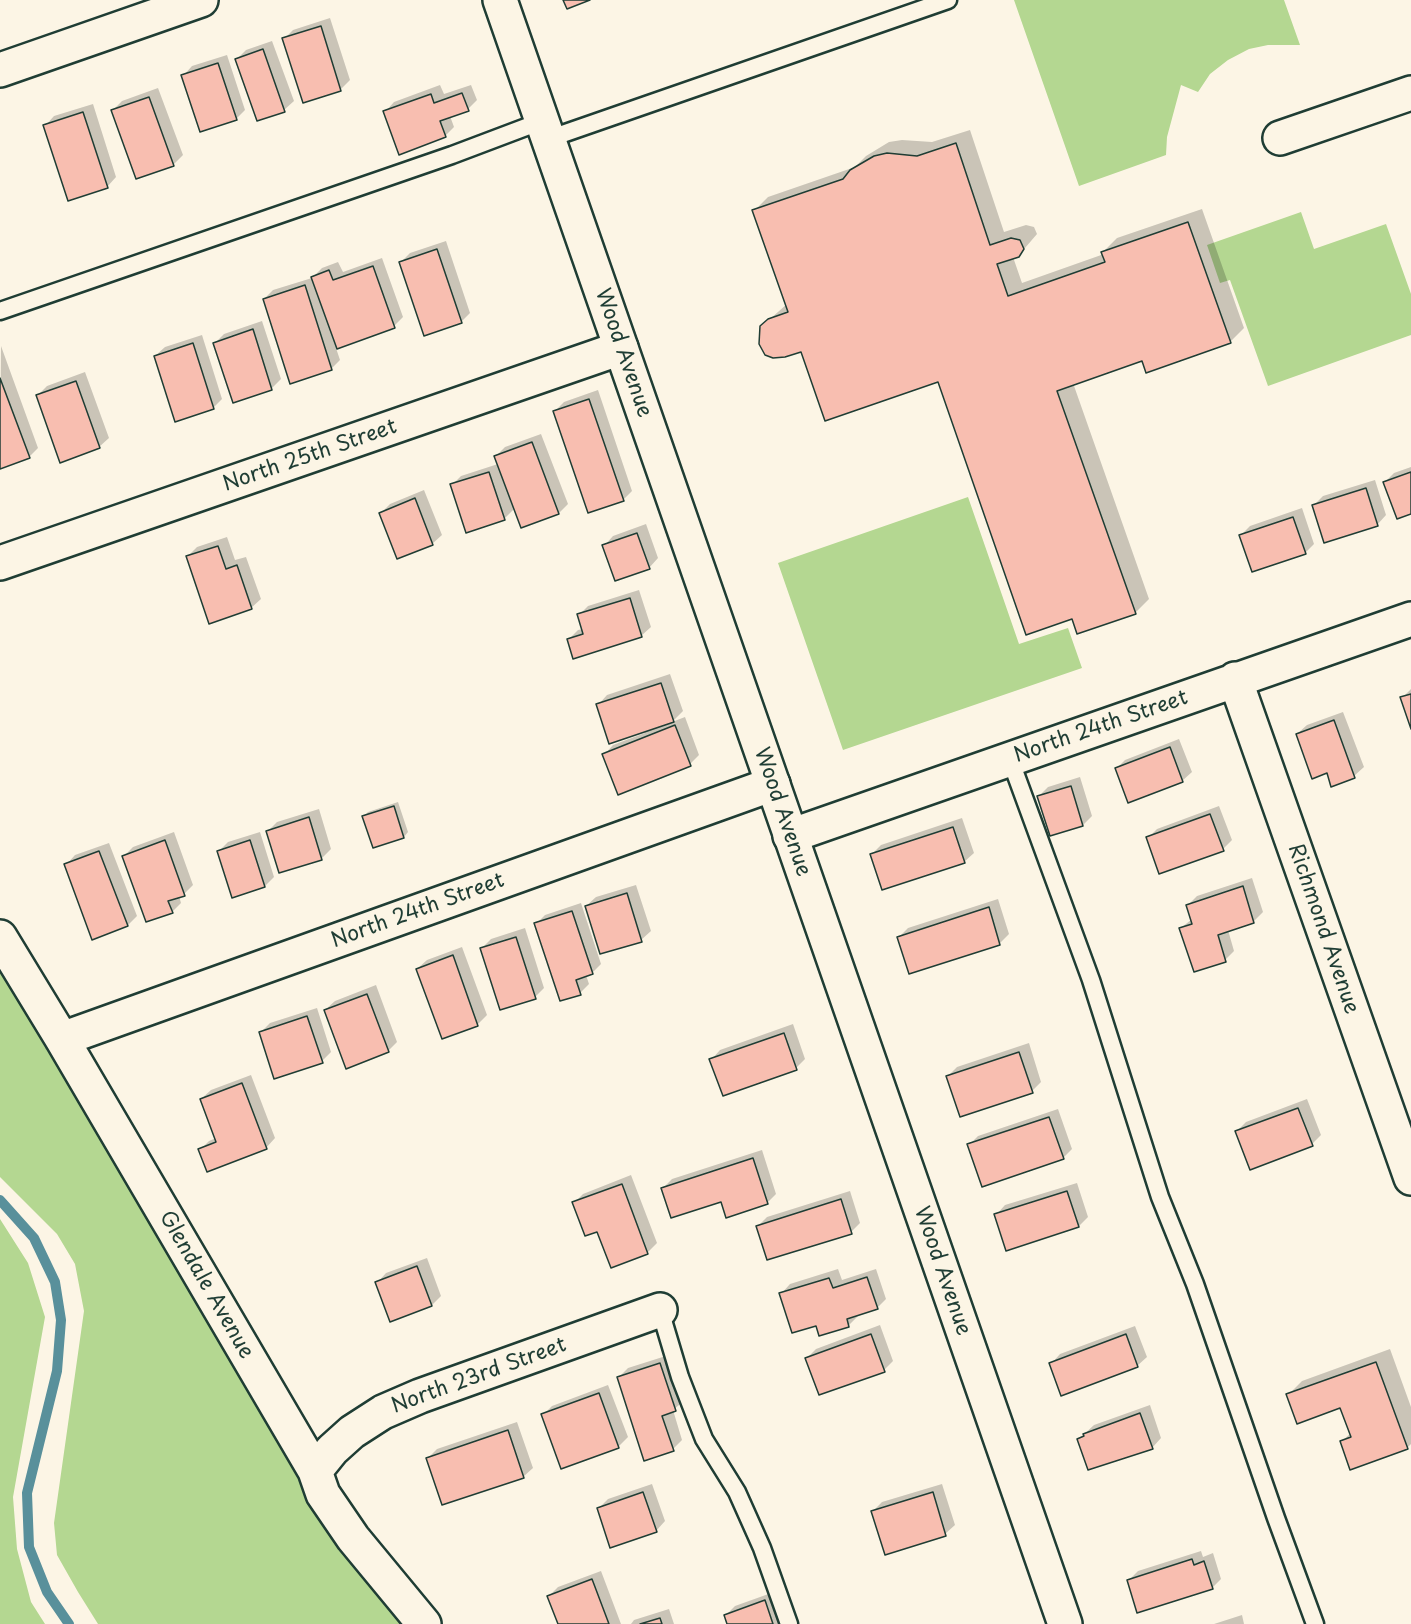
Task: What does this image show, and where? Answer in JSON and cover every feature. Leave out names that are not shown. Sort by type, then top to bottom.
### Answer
[{"type":"street","points":[[0,70],[201,0]]},
{"type":"street","name":"Wood Avenue","points":[[500,0],[1065,1624]]},
{"type":"street","points":[[1280,138],[1411,93]]},
{"type":"street","name":"North 25th Street","points":[[0,563],[621,348]]},
{"type":"street","name":"North 24th Street","points":[[790,836],[1411,619]]},
{"type":"street","name":"Richmond Avenue","points":[[1236,679],[1411,1178]]},
{"type":"street","name":"North 24th Street","points":[[62,1039],[772,784]]},
{"type":"street","name":"Glendale Avenue","points":[[0,937],[315,1471],[323,1494],[353,1538],[424,1624]]},
{"type":"street","name":"North 23rd Street","points":[[315,1471],[332,1450],[383,1412],[420,1396],[660,1310]]},
{"type":"lane","points":[[0,311],[452,155],[545,130],[948,0]]},
{"type":"lane","points":[[1010,759],[1091,980],[1160,1197],[1195,1284],[1315,1624]]},
{"type":"lane","points":[[660,1310],[680,1377],[704,1439],[737,1492],[762,1548],[789,1624]]},
{"type":"green space","points":[[1014,0],[1284,0],[1300,45],[1268,45],[1249,49],[1228,60],[1210,74],[1198,92],[1181,85],[1167,137],[1166,155],[1079,186]]},
{"type":"green space","points":[[1301,212],[1314,249],[1386,224],[1411,294],[1411,335],[1268,386],[1230,280],[1220,283],[1207,245]]},
{"type":"green space","points":[[968,497],[1019,644],[1068,628],[1082,668],[843,750],[778,563]]},
{"type":"green space","points":[[0,961],[338,1546],[407,1624],[98,1624],[78,1592],[57,1555],[54,1523],[84,1311],[75,1264],[57,1234],[0,1177]]},
{"type":"green space","points":[[0,1219],[28,1263],[45,1317],[13,1497],[17,1549],[31,1602],[45,1624],[0,1624]]},
{"type":"building","points":[[563,0],[590,0],[567,9]]},
{"type":"building","points":[[321,26],[341,91],[303,103],[282,38]]},
{"type":"building","points":[[263,49],[285,112],[257,121],[235,59]]},
{"type":"building","points":[[218,63],[237,120],[200,132],[181,75]]},
{"type":"building","points":[[462,93],[469,111],[440,121],[446,137],[399,155],[383,111],[431,94],[434,103]]},
{"type":"building","points":[[149,97],[174,166],[136,179],[111,110]]},
{"type":"building","points":[[83,112],[108,188],[68,201],[43,125]]},
{"type":"building","points":[[956,143],[990,245],[1011,238],[1020,240],[1024,249],[1019,257],[997,264],[1008,296],[1105,262],[1101,252],[1188,222],[1231,343],[1146,373],[1142,361],[1057,391],[1136,614],[1077,634],[1072,619],[1026,635],[938,382],[825,421],[801,352],[773,358],[765,355],[759,344],[760,326],[768,319],[788,312],[752,210],[843,179],[850,170],[874,156],[887,153],[917,156]]},
{"type":"building","points":[[437,249],[462,323],[424,336],[399,262]]},
{"type":"building","points":[[373,266],[395,328],[337,349],[311,277],[329,270],[333,280]]},
{"type":"building","points":[[305,285],[332,370],[290,384],[263,299]]},
{"type":"building","points":[[253,329],[272,390],[233,403],[213,343]]},
{"type":"building","points":[[193,343],[214,409],[175,422],[154,356]]},
{"type":"building","points":[[0,378],[30,458],[0,469]]},
{"type":"building","points":[[76,381],[100,448],[60,463],[36,395]]},
{"type":"building","points":[[589,399],[624,501],[588,513],[553,411]]},
{"type":"building","points":[[532,442],[559,514],[521,528],[494,456]]},
{"type":"building","points":[[489,472],[505,520],[466,533],[450,484]]},
{"type":"building","points":[[1411,472],[1411,514],[1397,519],[1383,482]]},
{"type":"building","points":[[1366,488],[1378,526],[1324,543],[1312,505]]},
{"type":"building","points":[[415,498],[433,545],[397,559],[379,513]]},
{"type":"building","points":[[1293,517],[1306,554],[1252,572],[1239,535]]},
{"type":"building","points":[[637,533],[650,569],[615,581],[602,545]]},
{"type":"building","points":[[218,546],[226,569],[237,565],[252,609],[209,624],[186,556]]},
{"type":"building","points":[[630,598],[642,637],[573,659],[567,639],[583,634],[577,614]]},
{"type":"building","points":[[661,683],[674,722],[609,744],[596,704]]},
{"type":"building","points":[[1411,694],[1411,729],[1400,697]]},
{"type":"building","points":[[1334,720],[1355,778],[1331,787],[1327,773],[1312,779],[1296,734]]},
{"type":"building","points":[[675,725],[691,766],[618,795],[602,754]]},
{"type":"building","points":[[1170,747],[1183,782],[1128,803],[1115,768]]},
{"type":"building","points":[[1071,786],[1083,826],[1050,836],[1037,796]]},
{"type":"building","points":[[394,806],[404,838],[373,848],[362,816]]},
{"type":"building","points":[[1210,814],[1224,851],[1159,874],[1146,837]]},
{"type":"building","points":[[309,817],[322,860],[279,873],[266,831]]},
{"type":"building","points":[[953,827],[965,863],[882,890],[870,854]]},
{"type":"building","points":[[165,840],[185,896],[168,901],[173,913],[146,922],[122,856]]},
{"type":"building","points":[[250,840],[265,887],[232,898],[217,851]]},
{"type":"building","points":[[99,851],[128,926],[92,940],[64,864]]},
{"type":"building","points":[[1243,886],[1254,923],[1218,935],[1226,962],[1194,972],[1179,928],[1192,924],[1186,905]]},
{"type":"building","points":[[627,893],[642,942],[600,954],[585,906]]},
{"type":"building","points":[[989,907],[1000,945],[909,974],[897,937]]},
{"type":"building","points":[[572,911],[593,974],[576,980],[581,995],[560,1001],[534,923]]},
{"type":"building","points":[[516,937],[536,999],[500,1010],[480,948]]},
{"type":"building","points":[[453,955],[478,1026],[442,1039],[416,969]]},
{"type":"building","points":[[367,994],[389,1052],[346,1069],[324,1010]]},
{"type":"building","points":[[307,1016],[323,1063],[274,1079],[259,1032]]},
{"type":"building","points":[[784,1033],[797,1070],[723,1096],[709,1059]]},
{"type":"building","points":[[1019,1052],[1033,1093],[960,1117],[946,1076]]},
{"type":"building","points":[[242,1083],[267,1149],[207,1172],[198,1149],[216,1142],[200,1099]]},
{"type":"building","points":[[1298,1108],[1313,1146],[1250,1170],[1235,1131]]},
{"type":"building","points":[[1049,1117],[1064,1159],[982,1187],[967,1144]]},
{"type":"building","points":[[753,1158],[768,1204],[726,1218],[721,1202],[671,1218],[661,1188]]},
{"type":"building","points":[[622,1184],[648,1254],[611,1268],[597,1232],[585,1236],[572,1202]]},
{"type":"building","points":[[1067,1191],[1079,1227],[1006,1251],[994,1214]]},
{"type":"building","points":[[841,1199],[852,1234],[767,1260],[756,1226]]},
{"type":"building","points":[[417,1266],[432,1306],[390,1322],[375,1282]]},
{"type":"building","points":[[867,1277],[878,1309],[847,1319],[849,1327],[819,1336],[816,1326],[792,1333],[779,1293],[829,1278],[833,1288]]},
{"type":"building","points":[[871,1334],[885,1372],[819,1395],[805,1358]]},
{"type":"building","points":[[1126,1334],[1138,1367],[1061,1396],[1049,1363]]},
{"type":"building","points":[[1376,1362],[1408,1449],[1350,1470],[1340,1441],[1351,1437],[1340,1408],[1297,1424],[1286,1394]]},
{"type":"building","points":[[660,1363],[676,1411],[662,1416],[674,1451],[644,1461],[617,1377]]},
{"type":"building","points":[[599,1393],[619,1448],[561,1469],[541,1414]]},
{"type":"building","points":[[1140,1413],[1153,1449],[1088,1470],[1077,1439],[1084,1436],[1083,1434]]},
{"type":"building","points":[[508,1430],[524,1478],[442,1505],[426,1458]]},
{"type":"building","points":[[643,1492],[657,1532],[610,1548],[597,1508]]},
{"type":"building","points":[[933,1492],[946,1536],[885,1555],[871,1511]]},
{"type":"building","points":[[1192,1559],[1194,1565],[1204,1561],[1213,1589],[1137,1613],[1127,1580]]},
{"type":"building","points":[[592,1579],[609,1624],[558,1624],[547,1596]]},
{"type":"building","points":[[765,1600],[773,1624],[727,1624],[724,1615]]},
{"type":"building","points":[[660,1618],[662,1624],[640,1624]]},
{"type":"waterway","points":[[0,1200],[34,1238],[55,1282],[61,1320],[57,1371],[27,1493],[29,1547],[47,1592],[69,1624]]}]
